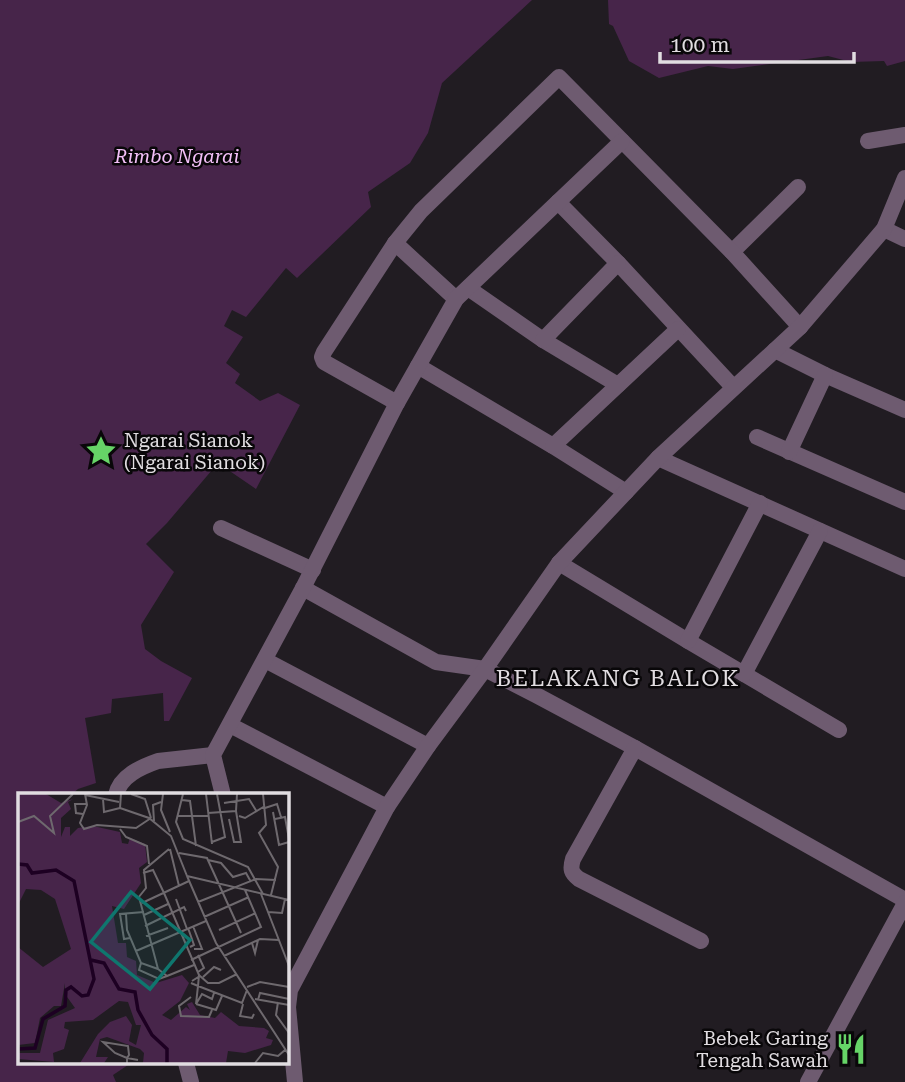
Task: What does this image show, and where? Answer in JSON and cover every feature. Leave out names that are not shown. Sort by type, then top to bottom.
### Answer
[{"type":"street","points":[[397,403],[324,362],[324,352],[395,243],[435,197],[559,77],[732,252],[800,327]]},
{"type":"street","points":[[869,141],[905,135]]},
{"type":"street","points":[[222,793],[213,755],[313,570],[397,403],[462,294],[622,141]]},
{"type":"street","points":[[289,987],[387,807],[559,563],[658,458],[800,327],[884,229],[905,178]]},
{"type":"street","points":[[732,252],[798,187]]},
{"type":"street","points":[[558,202],[733,387]]},
{"type":"street","points":[[884,229],[905,239]]},
{"type":"street","points":[[395,243],[462,294],[618,385]]},
{"type":"street","points":[[543,340],[618,263]]},
{"type":"street","points":[[553,446],[678,329]]},
{"type":"street","points":[[775,350],[905,410]]},
{"type":"street","points":[[418,366],[626,492]]},
{"type":"street","points":[[789,452],[825,375]]},
{"type":"street","points":[[757,437],[905,502]]},
{"type":"street","points":[[658,458],[905,569]]},
{"type":"street","points":[[688,641],[760,503]]},
{"type":"street","points":[[221,528],[313,570]]},
{"type":"street","points":[[744,674],[820,531]]},
{"type":"street","points":[[559,563],[839,730]]},
{"type":"street","points":[[303,588],[436,662],[485,669],[635,748],[905,902],[808,1082]]},
{"type":"street","points":[[265,660],[428,746]]},
{"type":"street","points":[[230,725],[387,807]]},
{"type":"street","points":[[635,748],[573,859],[571,870],[579,878],[701,941]]},
{"type":"street","points":[[116,793],[123,779],[150,764],[213,755]]},
{"type":"street","points":[[289,1018],[295,1082]]},
{"type":"street","points":[[186,1064],[191,1082]]},
{"type":"green space","name":"Rimbo Ngarai","points":[[0,0],[532,0],[442,83],[428,133],[410,163],[368,192],[371,207],[297,278],[286,268],[246,317],[232,310],[224,326],[243,337],[226,363],[240,374],[235,383],[260,401],[278,393],[300,405],[256,489],[218,463],[146,544],[174,572],[141,625],[145,649],[192,678],[169,721],[164,721],[163,693],[112,699],[111,713],[85,718],[96,783],[73,793],[18,793],[18,1064],[130,1064],[113,1075],[116,1082],[0,1082]]},
{"type":"green space","points":[[608,0],[905,0],[905,61],[887,66],[884,61],[851,62],[828,56],[733,69],[708,66],[659,78],[629,61],[613,26],[609,24]]},
{"type":"place","name":"Ngarai Sianok (Ngarai Sianok)","points":[[101,451]]},
{"type":"place","name":"Bebek Garing Tengah Sawah","points":[[851,1049]]},
{"type":"district","name":"BELAKANG BALOK","points":[[618,678]]}]
